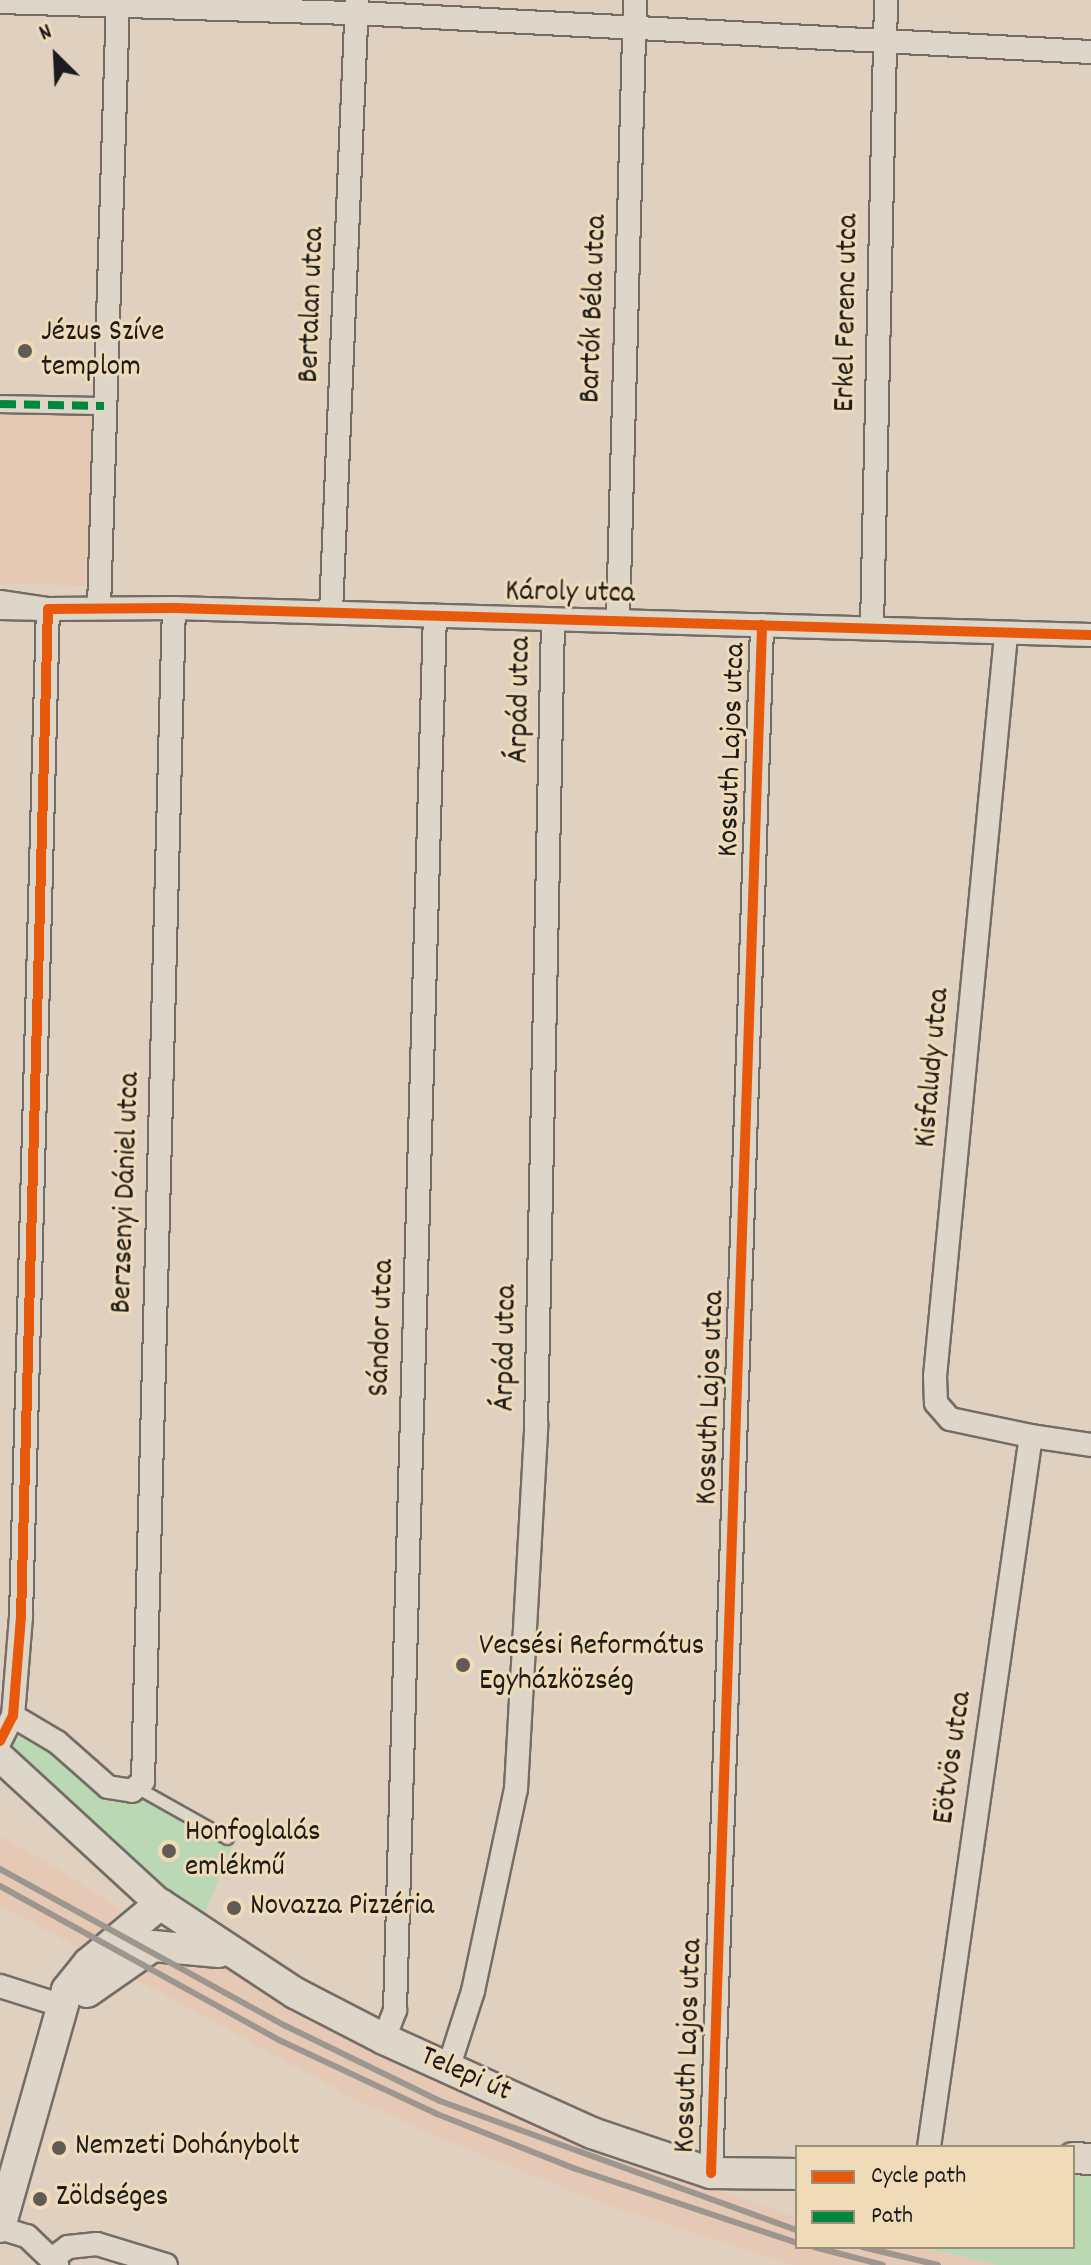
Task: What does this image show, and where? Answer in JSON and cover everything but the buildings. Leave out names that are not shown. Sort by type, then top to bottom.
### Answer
[{"type":"main road","name":"Telepi út","points":[[160,1904],[229,1954],[384,2039],[592,2133],[711,2173],[795,2174]]},
{"type":"main road","points":[[153,1946],[160,1904]]},
{"type":"main road","points":[[0,2228],[46,2071],[60,2005],[89,1963],[160,1904]]},
{"type":"main road","points":[[46,2071],[85,1994],[118,1966],[153,1946],[229,1954]]},
{"type":"street","name":"Bartók Béla utca","points":[[618,620],[635,0]]},
{"type":"street","name":"Erkel Ferenc utca","points":[[872,627],[886,0]]},
{"type":"street","points":[[0,2],[356,6],[634,28],[1091,52]]},
{"type":"street","points":[[99,608],[118,3]]},
{"type":"street","name":"Bertalan utca","points":[[331,612],[356,6]]},
{"type":"street","points":[[0,404],[104,406]]},
{"type":"street","name":"Károly utca","points":[[0,605],[48,609],[174,608],[872,627],[1006,635],[1091,635]]},
{"type":"street","name":"Berzsenyi Dániel utca","points":[[140,1784],[174,608]]},
{"type":"street","points":[[0,1741],[21,1617],[48,609]]},
{"type":"street","name":"Sándor utca","points":[[384,2039],[395,2010],[435,616]]},
{"type":"street","name":"Árpád utca","points":[[448,2069],[473,1991],[517,1773],[536,1426],[553,620]]},
{"type":"street","name":"Kossuth Lajos utca","points":[[711,2173],[762,625]]},
{"type":"street","name":"Kisfaludy utca","points":[[1006,635],[935,1376],[936,1403],[950,1419],[1031,1436]]},
{"type":"street","points":[[1031,1436],[1091,1445]]},
{"type":"street","name":"Eötvös utca","points":[[929,2145],[1031,1436]]},
{"type":"street","points":[[7,1712],[57,1742],[108,1787],[124,1792],[140,1784]]},
{"type":"street","points":[[0,1757],[160,1904]]},
{"type":"street","points":[[0,1986],[60,2005]]},
{"type":"street","points":[[0,2228],[27,2236],[55,2262],[68,2247],[97,2244],[166,2265]]},
{"type":"lane","points":[[140,1784],[227,1838]]},
{"type":"shaded area","points":[[0,412],[99,415],[93,586],[0,583]]},
{"type":"shaded area","points":[[0,1837],[66,1873],[189,1958],[234,1972],[303,2016],[413,2072],[591,2145],[795,2217],[795,2249],[929,2249],[999,2265],[793,2265],[607,2205],[432,2135],[351,2097],[0,1905]]},
{"type":"green space","points":[[24,1732],[136,1799],[149,1800],[232,1847],[201,1922],[164,1894],[9,1748]]},
{"type":"green space","points":[[1075,2166],[1091,2167],[1091,2265],[999,2265],[929,2249],[1075,2249]]},
{"type":"railway","points":[[0,1869],[286,2026],[440,2101],[795,2229]]},
{"type":"railway","points":[[0,1886],[279,2040],[437,2114],[576,2169],[795,2242]]},
{"type":"railway","points":[[822,2249],[883,2265]]},
{"type":"railway","points":[[870,2249],[938,2265]]},
{"type":"marked path","points":[[0,404],[104,406]]},
{"type":"cycle path","points":[[0,1741],[13,1716],[21,1617],[48,609],[174,608],[1091,635]]},
{"type":"cycle path","points":[[711,2173],[762,625]]},
{"type":"place","name":"Jézus Szíve templom","points":[[25,351]]},
{"type":"place","name":"Vecsési Református Egyházközség","points":[[463,1665]]},
{"type":"place","name":"Honfoglalás emlékmű","points":[[169,1851]]},
{"type":"place","name":"Novazza Pizzéria","points":[[234,1908]]},
{"type":"place","name":"Nemzeti Dohánybolt","points":[[59,2148]]},
{"type":"place","name":"Zöldséges","points":[[40,2199]]}]
